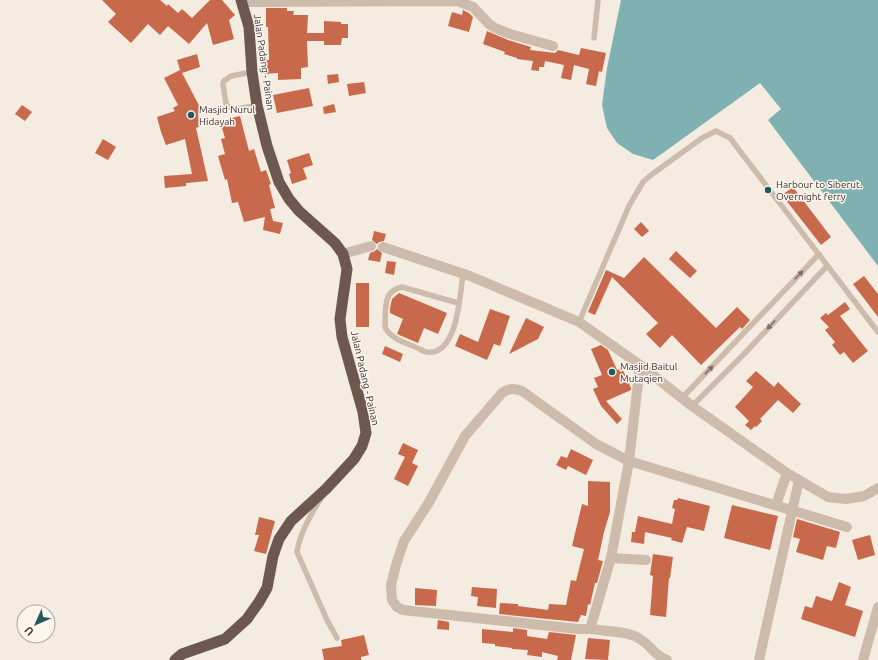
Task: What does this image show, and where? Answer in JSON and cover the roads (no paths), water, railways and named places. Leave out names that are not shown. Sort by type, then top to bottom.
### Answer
[{"type":"highway","name":"Jalan Padang - Painan","points":[[175,660],[182,654],[225,639],[247,619],[267,588],[273,556],[279,539],[291,521],[326,489],[354,459],[362,446],[366,433],[363,412],[342,337],[340,319],[347,269],[343,254],[335,243],[299,211],[289,199],[279,182],[267,146],[257,105],[252,72],[249,27],[242,1]]},
{"type":"street","points":[[242,1],[458,1],[473,7],[489,24],[495,28],[528,40],[553,46]]},
{"type":"street","points":[[343,254],[371,246]]},
{"type":"street","points":[[383,247],[462,274],[576,320],[640,365],[692,406],[787,473],[828,497],[846,499],[864,496],[878,488]]},
{"type":"street","points":[[590,629],[611,558],[629,461],[640,365]]},
{"type":"street","points":[[667,660],[655,654],[639,638],[629,634],[403,610],[397,607],[392,600],[391,585],[404,540],[428,504],[465,436],[502,393],[515,388],[522,391],[596,444],[629,461],[847,527]]},
{"type":"street","points":[[776,505],[787,473]]},
{"type":"street","points":[[759,660],[799,480]]},
{"type":"street","points":[[611,558],[646,560]]},
{"type":"street","points":[[863,660],[878,607]]},
{"type":"lane","points":[[594,38],[598,0]]},
{"type":"lane","points":[[252,72],[227,78],[223,84],[226,104],[229,107],[237,109],[257,105]]},
{"type":"lane","points":[[576,320],[629,206],[643,182],[702,138],[716,131],[730,138],[878,332]]},
{"type":"lane","points":[[682,398],[819,254]]},
{"type":"lane","points":[[692,406],[745,353],[827,266]]},
{"type":"lane","points":[[458,303],[402,286],[395,288],[390,292],[387,298],[385,327],[392,336],[426,352],[434,352],[442,348],[449,341],[453,332],[458,303],[462,274]]},
{"type":"lane","points":[[326,489],[299,540],[297,552],[327,620],[337,638]]},
{"type":"water","points":[[621,0],[878,0],[878,266],[768,120],[781,109],[760,83],[653,160],[633,154],[617,143],[607,128],[602,105],[607,68]]},
{"type":"place","name":"Masjid Nurul Hidayah","points":[[191,115]]},
{"type":"place","name":"Harbour to Siberut. Overnight ferry","points":[[768,190]]},
{"type":"place","name":"Masjid Baitul Mutaqien","points":[[612,372]]}]
